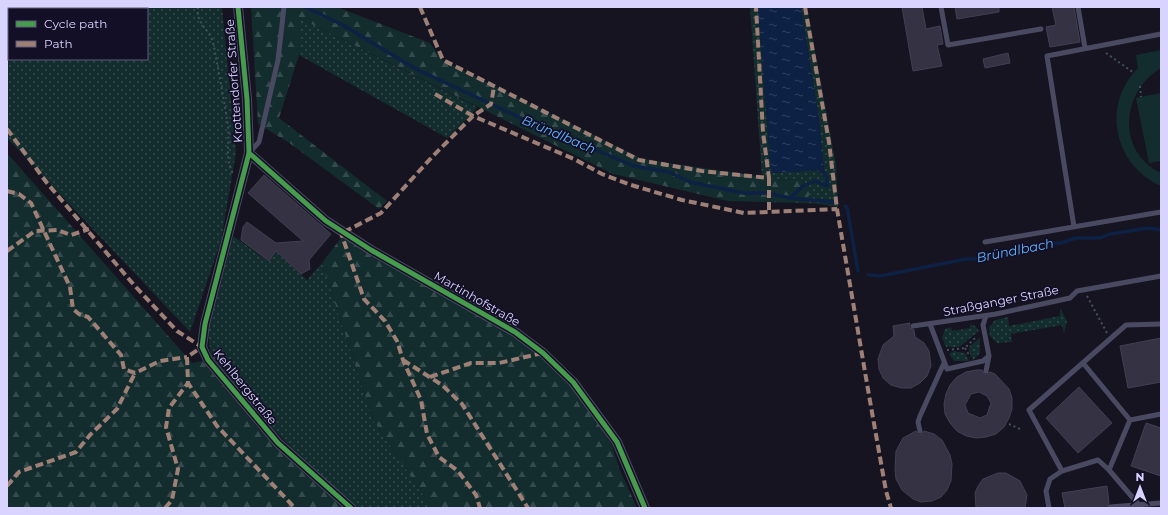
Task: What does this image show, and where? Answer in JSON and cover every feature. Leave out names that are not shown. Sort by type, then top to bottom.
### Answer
[{"type":"street","name":"Krottendorfer Straße","points":[[238,7],[247,99],[249,153]]},
{"type":"street","name":"Kehlbergstraße","points":[[249,153],[205,324],[202,347],[208,360],[278,443],[351,508]]},
{"type":"street","name":"Martinhofstraße","points":[[249,153],[326,220],[371,250],[515,332],[543,353],[573,382],[617,442],[645,508]]},
{"type":"lane","points":[[249,153],[259,142],[278,60],[284,7]]},
{"type":"lane","points":[[941,7],[948,45],[1041,29]]},
{"type":"lane","points":[[1078,7],[1085,48]]},
{"type":"lane","points":[[1074,227],[1047,56],[1161,34]]},
{"type":"lane","points":[[985,242],[1161,212]]},
{"type":"lane","name":"Straßganger Straße","points":[[913,326],[986,316],[1070,298],[1077,291],[1161,276]]},
{"type":"lane","points":[[986,316],[983,325],[989,356],[986,371]]},
{"type":"lane","points":[[930,324],[947,369],[983,361],[989,356]]},
{"type":"lane","points":[[1062,471],[1029,410],[1126,325],[1161,324]]},
{"type":"lane","points":[[920,431],[918,422],[920,416],[944,362]]},
{"type":"lane","points":[[1083,363],[1130,420]]},
{"type":"lane","points":[[1130,420],[1161,414]]},
{"type":"lane","points":[[1109,470],[1130,420]]},
{"type":"lane","points":[[1049,508],[1046,492],[1050,479],[1062,471],[1098,460],[1142,506]]},
{"type":"lane","points":[[1110,507],[1142,506],[1161,503]]},
{"type":"path","points":[[198,7],[196,14],[201,24],[212,38],[228,128],[227,161],[240,189]]},
{"type":"path","points":[[1096,46],[1134,73]]},
{"type":"path","points":[[1140,86],[1141,97]]},
{"type":"path","points":[[1084,290],[1110,338]]},
{"type":"path","points":[[940,351],[965,348],[968,344],[985,332]]},
{"type":"path","points":[[1009,424],[1022,430]]},
{"type":"green space","points":[[7,7],[74,8],[8,8],[8,60],[148,60],[148,8],[115,8],[222,7],[236,152],[221,241],[190,332],[7,138]]},
{"type":"green space","points":[[71,7],[120,7],[115,8]]},
{"type":"green space","points":[[251,7],[337,7],[430,43],[442,60],[642,159],[785,180],[800,179],[812,190],[805,203],[728,201],[613,174],[299,18],[299,55],[279,118],[387,201],[379,209],[288,142],[258,124]]},
{"type":"green space","points":[[750,7],[758,7],[771,173],[824,170],[818,113],[801,7],[807,7],[836,165],[838,207],[805,203],[812,190],[800,179],[785,180],[762,177]]},
{"type":"green space","points":[[299,18],[477,107],[471,115],[447,138],[299,55]]},
{"type":"green space","points":[[1161,50],[1161,68],[1148,78],[1138,91],[1132,106],[1129,121],[1131,136],[1136,151],[1146,163],[1161,173],[1161,186],[1145,176],[1132,164],[1123,149],[1118,133],[1117,116],[1119,99],[1126,83],[1138,68],[1136,55]]},
{"type":"green space","points":[[1161,93],[1161,161],[1149,163],[1136,98]]},
{"type":"green space","points":[[7,153],[192,363],[202,361],[259,429],[306,475],[345,508],[7,508]]},
{"type":"green space","points":[[344,234],[531,345],[570,382],[612,445],[619,468],[637,508],[432,508],[373,420],[322,263]]},
{"type":"green space","points":[[233,236],[269,262],[276,252],[307,280],[322,263],[373,420],[432,508],[357,508],[302,460],[259,414],[211,356],[208,333]]},
{"type":"green space","points":[[1060,308],[1067,321],[1064,333],[1062,325],[1011,334],[1012,342],[997,343],[990,336],[989,328],[995,320],[1008,317],[1009,326],[1060,316]]},
{"type":"green space","points":[[970,324],[975,326],[979,331],[959,347],[946,347],[942,338],[945,329],[951,327],[952,331],[970,328]]},
{"type":"green space","points":[[980,338],[980,353],[973,360],[969,351],[970,346]]},
{"type":"green space","points":[[954,351],[965,353],[969,361],[954,361],[949,354]]},
{"type":"water","points":[[758,7],[801,7],[818,113],[824,170],[771,173]]},
{"type":"building","points":[[902,7],[922,7],[926,29],[940,26],[943,44],[937,45],[942,66],[913,71]]},
{"type":"building","points":[[955,7],[999,7],[999,12],[957,19]]},
{"type":"building","points":[[1052,7],[1074,7],[1080,42],[1050,47],[1046,27],[1056,25]]},
{"type":"building","points":[[1008,53],[1010,63],[985,68],[983,59]]},
{"type":"building","points":[[264,175],[331,234],[309,260],[310,269],[301,274],[276,251],[269,261],[241,240],[243,227],[247,222],[276,243],[303,241],[248,193]]},
{"type":"building","points":[[910,323],[909,327],[914,330],[915,337],[924,343],[929,351],[931,366],[927,376],[920,383],[911,388],[901,388],[891,385],[883,378],[879,369],[878,359],[883,345],[894,336],[893,326]]},
{"type":"building","points":[[1161,338],[1161,382],[1128,388],[1120,346]]},
{"type":"building","points":[[982,370],[985,375],[990,372],[995,374],[1009,389],[1012,398],[1012,409],[1004,427],[996,434],[976,438],[966,436],[957,431],[945,414],[944,404],[950,385],[957,377],[966,372]],"holes":[[[979,392],[987,396],[991,403],[987,415],[980,418],[968,413],[965,405],[971,394]]]},
{"type":"building","points":[[1079,387],[1112,423],[1078,453],[1046,418]]},
{"type":"building","points":[[1146,423],[1161,428],[1161,476],[1131,466]]},
{"type":"building","points":[[916,431],[919,435],[924,431],[934,434],[942,440],[950,455],[952,464],[951,481],[947,490],[941,497],[932,501],[921,502],[913,499],[902,490],[896,479],[896,451],[903,438]]},
{"type":"building","points":[[998,473],[1006,473],[1020,481],[1027,495],[1025,508],[976,508],[975,493],[978,486],[983,479]]},
{"type":"building","points":[[1107,486],[1109,503],[1106,508],[1065,508],[1062,493]]},
{"type":"waterway","name":"Bründlbach","points":[[305,7],[343,25],[414,68],[521,118],[634,166],[669,172],[690,182],[743,193],[767,193],[790,198],[833,202]]},
{"type":"waterway","points":[[790,198],[803,186],[815,181],[827,186],[827,177],[821,170]]},
{"type":"waterway","name":"Bründlbach","points":[[845,206],[847,207],[858,271]]},
{"type":"waterway","name":"Bründlbach","points":[[868,275],[880,276],[966,259],[983,259],[994,253],[1009,253],[1047,243],[1061,243],[1076,238],[1100,238],[1110,234],[1149,228],[1161,230]]},
{"type":"marked path","points":[[420,7],[443,60],[639,160],[702,171],[769,178],[763,132],[756,7]]},
{"type":"marked path","points":[[805,7],[829,142],[837,209],[886,491],[891,508]]},
{"type":"marked path","points":[[435,94],[473,116],[491,104],[494,87]]},
{"type":"marked path","points":[[344,232],[381,213],[432,157],[473,116],[574,159],[602,174],[631,185],[682,200],[744,213],[837,209]]},
{"type":"marked path","points":[[7,129],[47,183],[134,285],[177,331],[202,347],[187,357],[188,383],[217,426],[295,508]]},
{"type":"marked path","points":[[769,178],[769,213]]},
{"type":"marked path","points":[[7,191],[19,194],[31,203],[70,287],[73,309],[79,314],[88,317],[121,355],[124,369],[135,373],[160,361],[187,357]]},
{"type":"marked path","points":[[7,251],[35,231],[57,230],[71,235],[89,229]]},
{"type":"marked path","points":[[340,230],[364,299],[385,321],[397,341],[403,360],[421,400],[427,434],[439,457],[458,471],[476,495],[480,508]]},
{"type":"marked path","points":[[430,377],[471,363],[499,363],[543,353]]},
{"type":"marked path","points":[[403,360],[442,385],[462,404],[528,508]]},
{"type":"marked path","points":[[7,486],[19,472],[76,452],[90,435],[117,409],[135,373]]},
{"type":"marked path","points":[[165,508],[172,500],[178,469],[166,427],[169,408],[188,383]]},
{"type":"cycle path","points":[[238,7],[247,99],[249,153],[205,324],[202,347],[208,360],[278,443],[351,508]]},
{"type":"cycle path","points":[[249,153],[326,221],[371,250],[515,332],[543,353],[573,382],[617,442],[645,508]]}]
